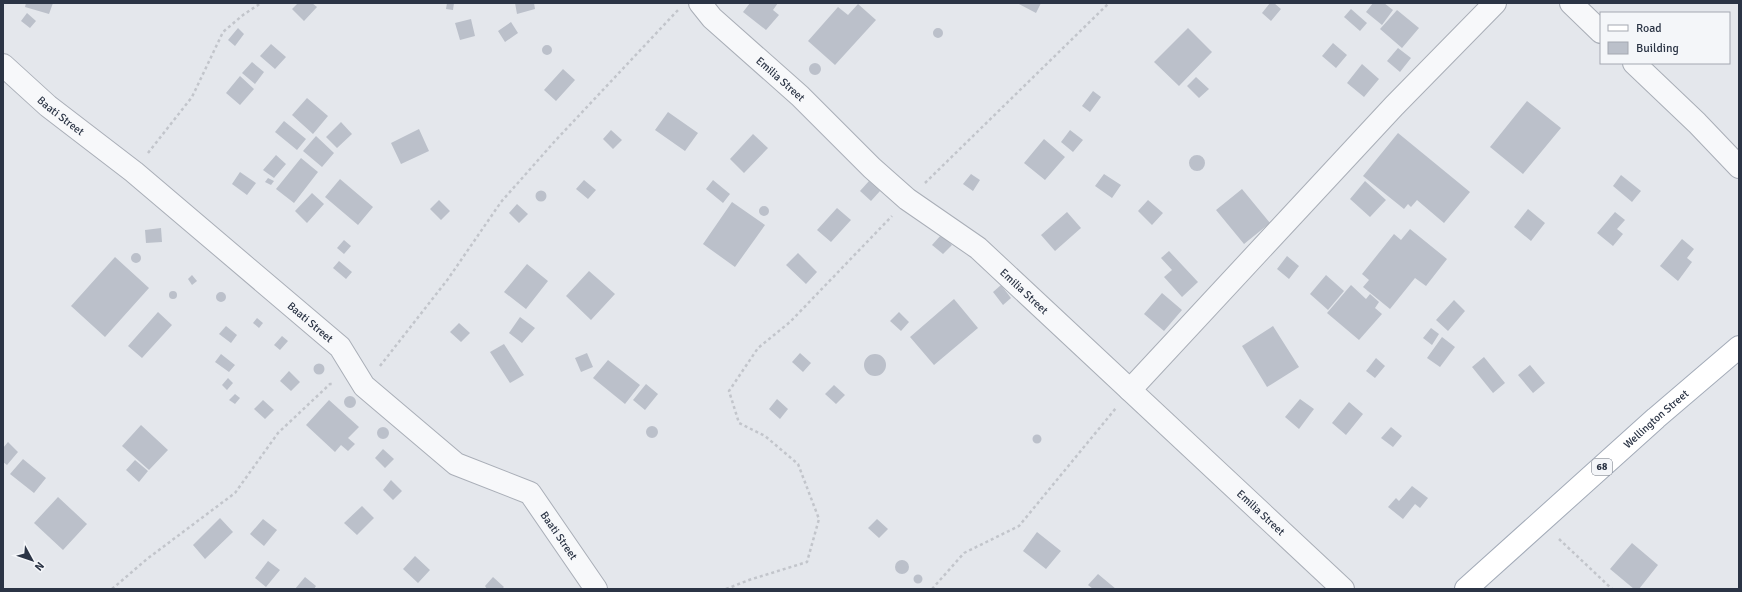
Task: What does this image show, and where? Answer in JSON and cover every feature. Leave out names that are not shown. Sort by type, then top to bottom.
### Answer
[{"type":"main road","name":"Wellington Street","points":[[1466,589],[1656,418],[1739,347]]},
{"type":"street","points":[[1130,390],[1394,106],[1495,3]]},
{"type":"street","points":[[1571,3],[1600,31]]},
{"type":"street","name":"Emilia Street","points":[[690,6],[712,18],[800,96],[872,168],[907,199],[978,248],[1343,589]]},
{"type":"street","points":[[1635,64],[1697,123],[1739,167]]},
{"type":"street","name":"Baati Street","points":[[3,65],[48,106],[134,172],[340,347],[364,386],[456,464],[530,493],[596,589]]},
{"type":"path","points":[[134,172],[192,96],[223,32],[243,15],[262,3]]},
{"type":"path","points":[[726,589],[749,580],[807,562],[819,519],[798,464],[765,436],[740,423],[729,391],[758,348],[790,322],[907,199],[1109,3]]},
{"type":"path","points":[[112,589],[147,558],[235,493],[278,433],[330,384],[364,386],[448,279],[501,202],[565,130],[690,6]]},
{"type":"path","points":[[932,589],[964,554],[1019,526],[1130,390]]},
{"type":"path","points":[[1541,522],[1612,589]]},
{"type":"building","points":[[26,3],[53,3],[49,14],[25,7]]},
{"type":"building","points":[[298,3],[312,3],[317,7],[304,21],[292,9]]},
{"type":"building","points":[[447,3],[454,3],[453,10],[446,9]]},
{"type":"building","points":[[515,3],[534,3],[535,9],[517,14]]},
{"type":"building","points":[[750,3],[778,3],[773,10],[779,15],[766,30],[743,12]]},
{"type":"building","points":[[1017,3],[1041,3],[1036,13]]},
{"type":"building","points":[[1270,3],[1274,3],[1281,9],[1271,21],[1262,13]]},
{"type":"building","points":[[1373,3],[1384,3],[1393,10],[1382,25],[1366,12]]},
{"type":"building","points":[[858,4],[876,20],[835,65],[808,41],[838,7],[848,15]]},
{"type":"building","points":[[1351,9],[1367,23],[1360,31],[1344,17]]},
{"type":"building","points":[[1397,10],[1419,28],[1402,48],[1380,29]]},
{"type":"building","points":[[27,13],[36,21],[30,28],[21,21]]},
{"type":"building","points":[[471,19],[475,36],[460,40],[455,23]]},
{"type":"building","points":[[511,22],[518,33],[505,42],[498,31]]},
{"type":"building","points":[[238,28],[244,34],[235,46],[228,40]]},
{"type":"building","points":[[938,28],[943,33],[938,38],[933,33]]},
{"type":"building","points":[[1188,28],[1212,52],[1179,86],[1154,62]]},
{"type":"building","points":[[1333,43],[1347,55],[1336,68],[1322,56]]},
{"type":"building","points":[[271,44],[286,57],[275,69],[260,56]]},
{"type":"building","points":[[545,45],[549,45],[551,46],[551,54],[545,55],[542,52],[542,48]]},
{"type":"building","points":[[1398,48],[1411,58],[1400,72],[1387,61]]},
{"type":"building","points":[[252,62],[264,72],[255,84],[242,73]]},
{"type":"building","points":[[817,63],[820,64],[820,74],[813,75],[810,74],[809,67],[810,64]]},
{"type":"building","points":[[1362,64],[1379,79],[1364,97],[1347,83]]},
{"type":"building","points":[[563,69],[575,80],[556,101],[544,90]]},
{"type":"building","points":[[240,76],[254,89],[240,105],[226,93]]},
{"type":"building","points":[[1196,77],[1209,89],[1199,98],[1187,86]]},
{"type":"building","points":[[1093,91],[1101,97],[1090,112],[1082,106]]},
{"type":"building","points":[[307,98],[328,116],[313,134],[292,115]]},
{"type":"building","points":[[1527,101],[1561,128],[1523,174],[1490,147]]},
{"type":"building","points":[[668,112],[698,133],[685,151],[655,130]]},
{"type":"building","points":[[284,121],[306,139],[297,150],[275,132]]},
{"type":"building","points":[[341,122],[352,134],[337,148],[326,137]]},
{"type":"building","points":[[419,129],[429,151],[401,164],[391,143]]},
{"type":"building","points":[[611,130],[622,140],[613,149],[603,139]]},
{"type":"building","points":[[1070,130],[1083,140],[1073,152],[1061,142]]},
{"type":"building","points":[[1398,133],[1470,192],[1444,223],[1417,200],[1411,207],[1408,204],[1404,209],[1363,176]]},
{"type":"building","points":[[753,134],[768,148],[744,173],[730,159]]},
{"type":"building","points":[[316,136],[334,153],[322,167],[303,151]]},
{"type":"building","points":[[1044,139],[1065,157],[1045,180],[1024,163]]},
{"type":"building","points":[[276,155],[286,164],[274,178],[263,170]]},
{"type":"building","points":[[1194,155],[1200,155],[1205,160],[1203,169],[1200,171],[1194,171],[1189,166],[1189,160]]},
{"type":"building","points":[[301,158],[318,172],[294,203],[276,189]]},
{"type":"building","points":[[240,172],[256,183],[247,195],[232,184]]},
{"type":"building","points":[[971,174],[980,180],[973,191],[963,184]]},
{"type":"building","points":[[1104,174],[1121,185],[1112,198],[1095,186]]},
{"type":"building","points":[[1621,175],[1641,191],[1632,202],[1613,186]]},
{"type":"building","points":[[268,178],[274,181],[271,185],[265,182]]},
{"type":"building","points":[[340,179],[373,207],[358,225],[325,197]]},
{"type":"building","points":[[584,180],[596,190],[588,199],[576,189]]},
{"type":"building","points":[[713,180],[730,194],[723,203],[706,189]]},
{"type":"building","points":[[869,181],[880,191],[871,201],[860,191]]},
{"type":"building","points":[[1365,181],[1386,200],[1370,217],[1350,199]]},
{"type":"building","points":[[1242,189],[1270,223],[1244,244],[1216,210]]},
{"type":"building","points":[[541,190],[545,192],[547,196],[545,200],[541,202],[537,200],[535,196],[537,192]]},
{"type":"building","points":[[312,193],[324,204],[307,223],[295,211]]},
{"type":"building","points":[[439,200],[450,211],[441,220],[430,209]]},
{"type":"building","points":[[1148,200],[1163,213],[1152,225],[1138,211]]},
{"type":"building","points":[[732,202],[765,225],[735,267],[703,244]]},
{"type":"building","points":[[517,204],[528,214],[519,223],[509,213]]},
{"type":"building","points":[[762,206],[766,206],[769,211],[766,216],[762,216],[759,213],[759,209]]},
{"type":"building","points":[[837,208],[851,220],[831,242],[817,230]]},
{"type":"building","points":[[1528,209],[1545,223],[1531,241],[1514,227]]},
{"type":"building","points":[[1067,212],[1081,228],[1055,251],[1041,235]]},
{"type":"building","points":[[1615,212],[1625,220],[1617,229],[1623,234],[1613,246],[1597,233]]},
{"type":"building","points":[[161,228],[162,242],[146,243],[145,230]]},
{"type":"building","points":[[1410,229],[1447,259],[1426,286],[1415,278],[1390,309],[1363,287],[1369,280],[1362,274],[1394,234],[1401,240]]},
{"type":"building","points":[[941,235],[952,245],[943,254],[932,245]]},
{"type":"building","points":[[1682,239],[1694,249],[1687,258],[1692,262],[1678,281],[1660,266]]},
{"type":"building","points":[[344,240],[351,246],[344,254],[337,248]]},
{"type":"building","points":[[1169,251],[1198,282],[1182,297],[1164,277],[1172,270],[1161,258]]},
{"type":"building","points":[[136,253],[141,258],[136,263],[131,258]]},
{"type":"building","points":[[798,253],[817,272],[806,284],[786,265]]},
{"type":"building","points":[[1287,256],[1299,266],[1289,279],[1277,269]]},
{"type":"building","points":[[115,257],[149,288],[105,337],[71,306]]},
{"type":"building","points":[[339,261],[352,272],[346,279],[333,268]]},
{"type":"building","points":[[527,264],[548,281],[526,309],[504,292]]},
{"type":"building","points":[[589,271],[615,294],[591,320],[566,296]]},
{"type":"building","points":[[192,275],[197,281],[192,285],[188,279]]},
{"type":"building","points":[[1326,275],[1344,291],[1328,310],[1310,294]]},
{"type":"building","points":[[1001,285],[1011,298],[1003,305],[993,292]]},
{"type":"building","points":[[1351,285],[1366,299],[1370,294],[1379,302],[1375,308],[1382,314],[1359,340],[1327,313]]},
{"type":"building","points":[[171,291],[175,291],[177,295],[175,299],[171,299],[169,297],[169,293]]},
{"type":"building","points":[[219,292],[223,292],[225,293],[225,301],[219,302],[216,299],[216,295]]},
{"type":"building","points":[[1162,293],[1182,310],[1164,331],[1144,314]]},
{"type":"building","points":[[954,299],[978,328],[934,365],[910,337]]},
{"type":"building","points":[[1454,300],[1465,311],[1448,331],[1436,320]]},
{"type":"building","points":[[158,312],[172,325],[142,358],[128,346]]},
{"type":"building","points":[[899,312],[909,322],[901,331],[890,321]]},
{"type":"building","points":[[520,317],[535,328],[522,343],[509,333]]},
{"type":"building","points":[[257,318],[263,323],[259,328],[253,323]]},
{"type":"building","points":[[459,323],[470,333],[461,342],[450,332]]},
{"type":"building","points":[[226,326],[237,335],[231,343],[219,334]]},
{"type":"building","points":[[1273,326],[1299,367],[1267,387],[1242,346]]},
{"type":"building","points":[[1431,328],[1439,334],[1432,345],[1423,338]]},
{"type":"building","points":[[282,336],[288,341],[280,350],[274,345]]},
{"type":"building","points":[[1442,337],[1455,347],[1440,367],[1427,358]]},
{"type":"building","points":[[504,344],[524,375],[510,383],[490,352]]},
{"type":"building","points":[[587,353],[593,367],[581,372],[575,358]]},
{"type":"building","points":[[800,353],[811,363],[803,372],[792,362]]},
{"type":"building","points":[[221,354],[235,365],[229,372],[215,362]]},
{"type":"building","points":[[875,354],[883,357],[886,365],[883,373],[875,376],[867,373],[864,365],[867,357]]},
{"type":"building","points":[[1484,357],[1505,383],[1493,393],[1472,367]]},
{"type":"building","points":[[1376,358],[1385,366],[1375,378],[1366,371]]},
{"type":"building","points":[[608,360],[640,385],[625,404],[593,378]]},
{"type":"building","points":[[319,363],[323,365],[325,369],[323,373],[319,375],[315,373],[313,369],[315,365]]},
{"type":"building","points":[[1530,365],[1545,383],[1533,393],[1518,375]]},
{"type":"building","points":[[289,371],[300,382],[291,391],[280,381]]},
{"type":"building","points":[[228,378],[233,383],[227,390],[222,385]]},
{"type":"building","points":[[646,384],[658,394],[645,410],[633,400]]},
{"type":"building","points":[[834,385],[845,395],[836,404],[825,394]]},
{"type":"building","points":[[235,394],[240,398],[235,404],[229,400]]},
{"type":"building","points":[[348,396],[352,396],[356,402],[352,408],[348,408],[344,404],[344,400]]},
{"type":"building","points":[[777,399],[788,409],[780,419],[769,409]]},
{"type":"building","points":[[1300,399],[1314,409],[1299,429],[1285,417]]},
{"type":"building","points":[[263,400],[274,410],[265,419],[254,409]]},
{"type":"building","points":[[329,400],[359,427],[348,438],[355,444],[348,451],[341,445],[335,452],[306,425]]},
{"type":"building","points":[[1349,402],[1363,414],[1346,435],[1332,423]]},
{"type":"building","points":[[141,425],[168,450],[149,470],[122,446]]},
{"type":"building","points":[[650,426],[654,426],[658,432],[654,438],[650,438],[646,434],[646,430]]},
{"type":"building","points":[[381,427],[385,427],[389,433],[385,439],[381,439],[377,435],[377,431]]},
{"type":"building","points":[[1391,427],[1402,436],[1393,447],[1381,438]]},
{"type":"building","points":[[1037,434],[1042,439],[1037,444],[1032,439]]},
{"type":"building","points":[[8,442],[18,452],[7,465],[3,462],[3,448]]},
{"type":"building","points":[[383,449],[394,459],[385,468],[375,458]]},
{"type":"building","points":[[23,459],[46,478],[34,493],[10,474]]},
{"type":"building","points":[[135,460],[148,471],[139,482],[126,470]]},
{"type":"building","points":[[391,480],[402,491],[393,500],[383,490]]},
{"type":"building","points":[[1412,486],[1428,498],[1420,508],[1415,504],[1403,519],[1388,507],[1396,498],[1399,501]]},
{"type":"building","points":[[58,497],[87,524],[63,550],[34,523]]},
{"type":"building","points":[[362,506],[374,518],[357,535],[344,523]]},
{"type":"building","points":[[220,518],[233,532],[205,559],[193,545]]},
{"type":"building","points":[[263,519],[277,530],[264,546],[250,534]]},
{"type":"building","points":[[877,519],[888,529],[879,538],[868,528]]},
{"type":"building","points":[[1037,532],[1061,551],[1046,569],[1023,551]]},
{"type":"building","points":[[1632,543],[1658,565],[1639,589],[1634,589],[1610,569]]},
{"type":"building","points":[[415,556],[430,570],[418,583],[403,569]]},
{"type":"building","points":[[899,560],[905,560],[909,564],[909,570],[905,574],[899,574],[895,570],[895,564]]},
{"type":"building","points":[[268,561],[280,570],[266,587],[255,578]]},
{"type":"building","points":[[1098,574],[1116,589],[1093,589],[1088,585]]},
{"type":"building","points":[[916,575],[920,575],[922,579],[920,583],[916,583],[914,581],[914,577]]},
{"type":"building","points":[[305,577],[316,586],[314,589],[295,589]]},
{"type":"building","points":[[493,577],[504,587],[502,589],[487,589],[485,586]]}]
